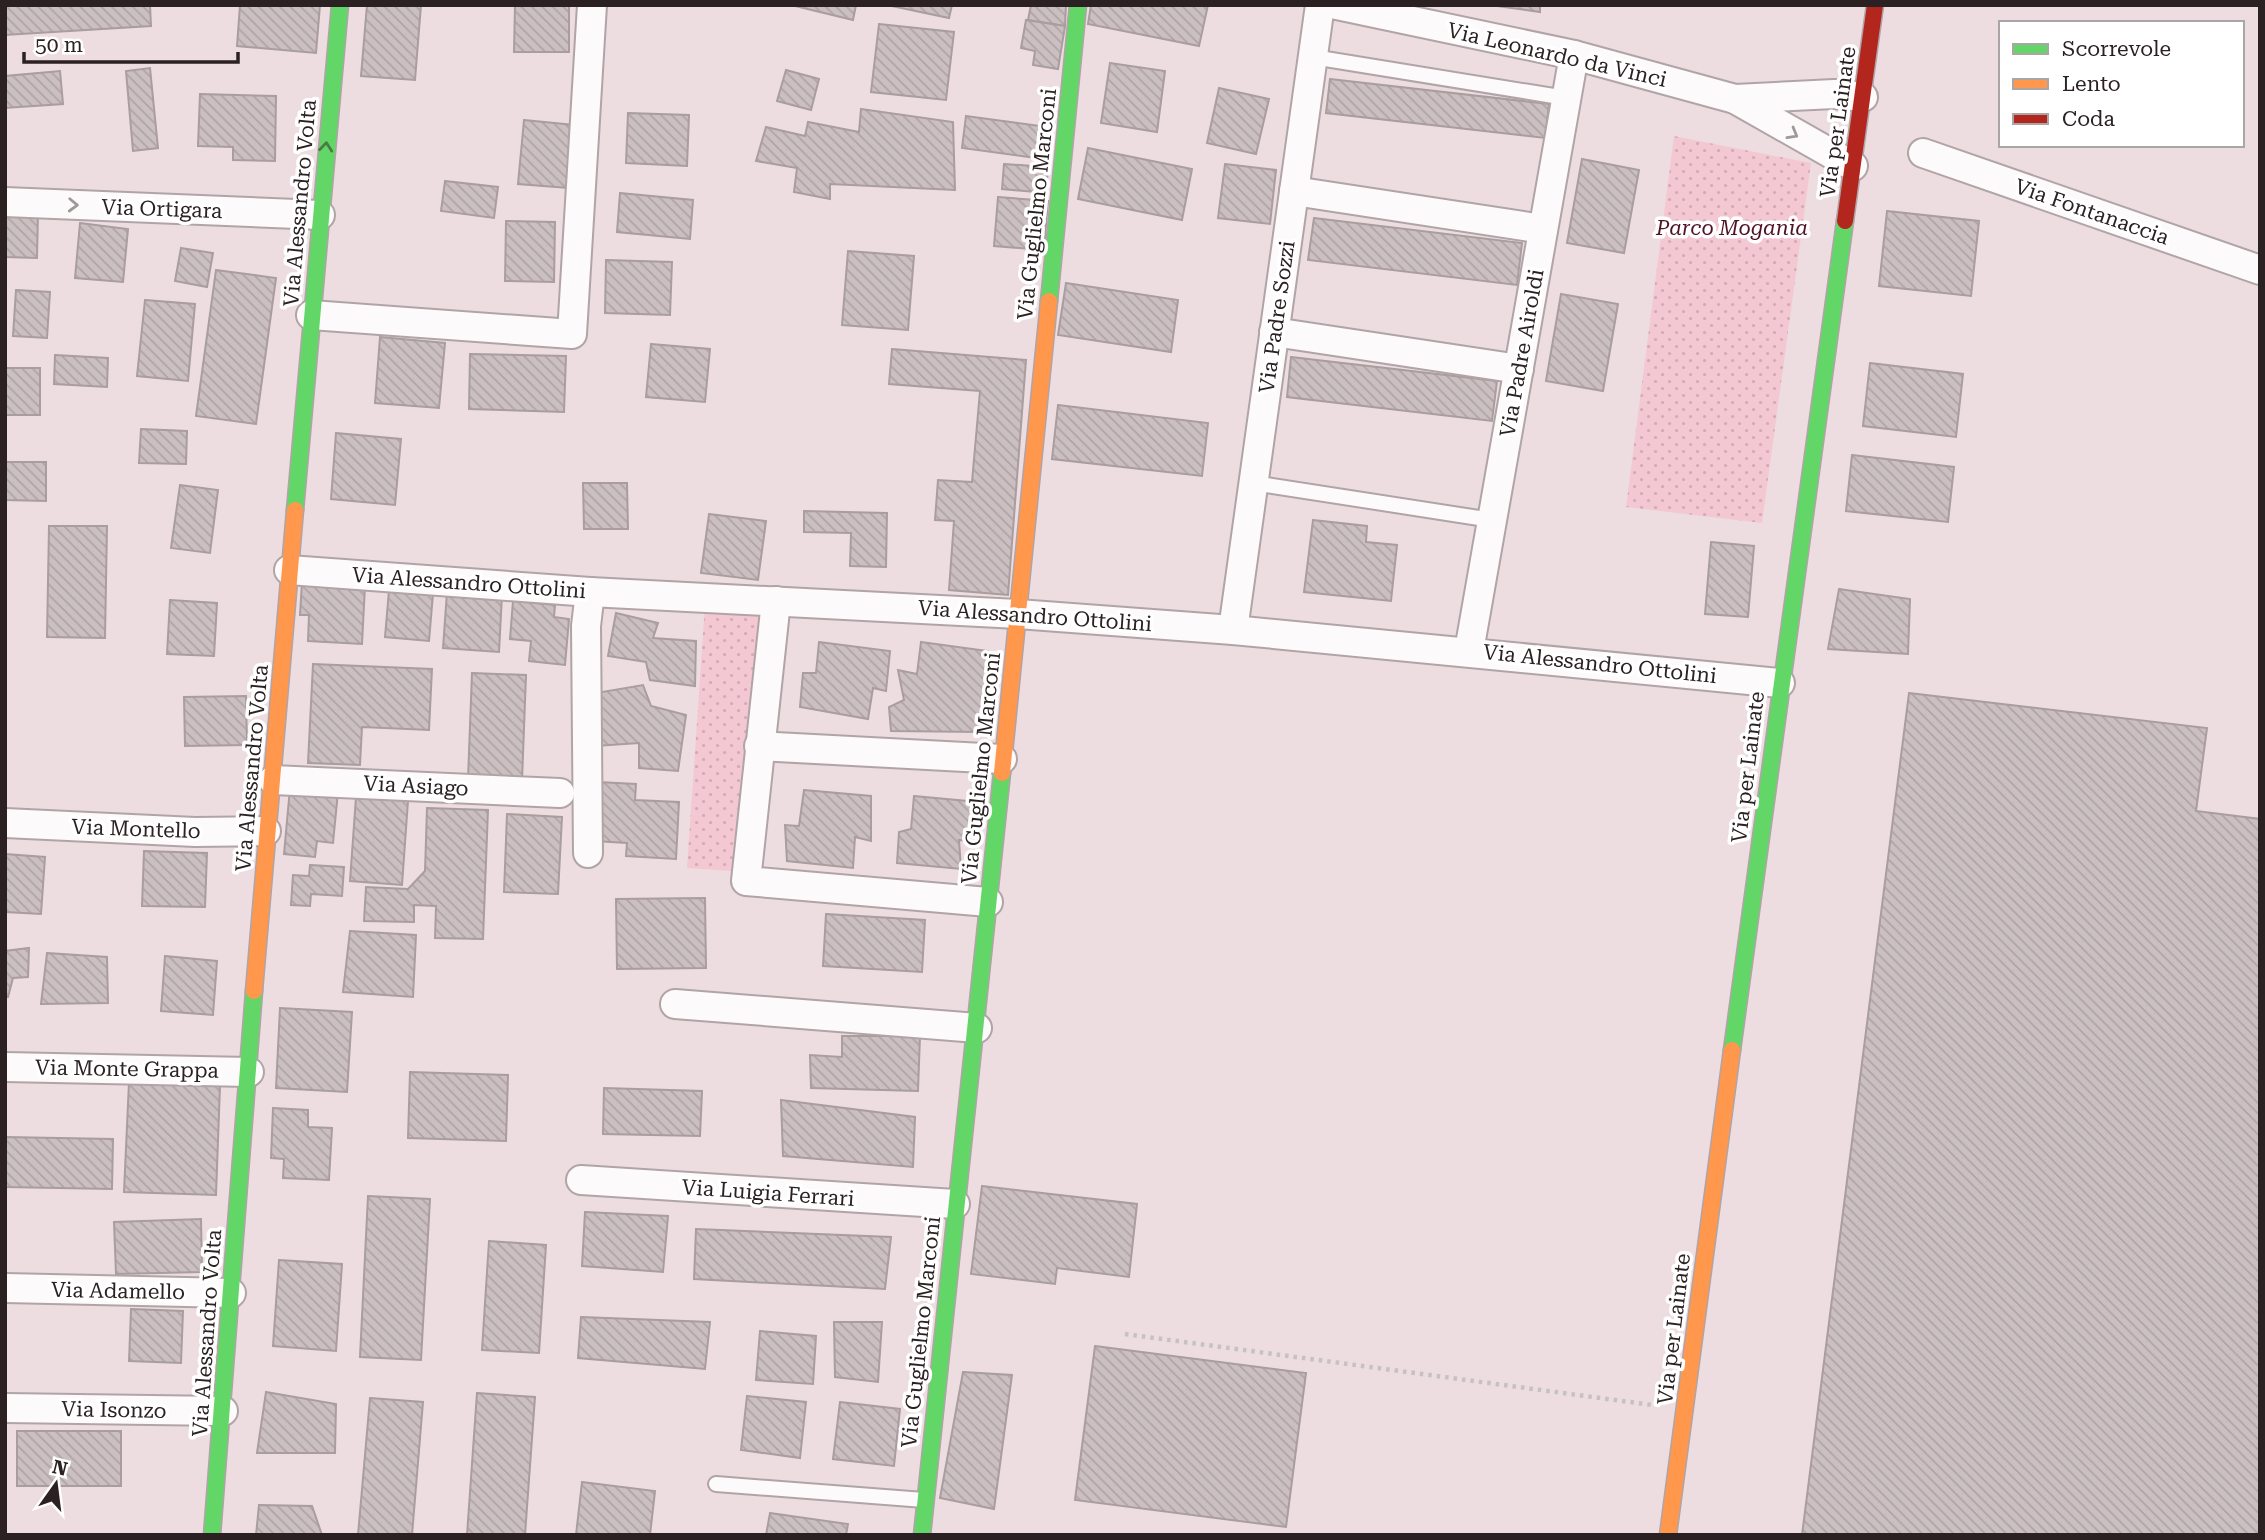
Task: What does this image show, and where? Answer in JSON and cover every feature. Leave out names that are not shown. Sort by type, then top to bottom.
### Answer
[{"type":"street","name":"Via Alessandro Volta","points":[[212,1535],[266,831],[273,779],[311,314],[340,5]]},
{"type":"street","points":[[311,314],[572,334],[592,5]]},
{"type":"street","name":"Via Guglielmo Marconi","points":[[922,1535],[1018,614],[1077,5]]},
{"type":"street","name":"Via Padre Sozzi","points":[[1233,630],[1321,5]]},
{"type":"street","name":"Via Leonardo da Vinci","points":[[1337,5],[1574,55],[1735,99]]},
{"type":"street","name":"Via per Lainate","points":[[1668,1535],[1780,683],[1875,5]]},
{"type":"street","name":"Via Padre Airoldi","points":[[1469,651],[1574,55]]},
{"type":"street","points":[[1735,99],[1834,94],[1863,97]]},
{"type":"street","points":[[1735,99],[1853,166]]},
{"type":"street","name":"Via Fontanaccia","points":[[1923,153],[2260,270]]},
{"type":"street","points":[[1294,191],[1544,229]]},
{"type":"street","name":"Via Ortigara","points":[[5,202],[320,215]]},
{"type":"street","points":[[1275,332],[1519,369]]},
{"type":"street","name":"Via Alessandro Ottolini","points":[[289,570],[590,592],[1018,614],[1233,630],[1780,683]]},
{"type":"street","points":[[588,853],[586,626],[590,592]]},
{"type":"street","points":[[776,601],[746,881],[988,902]]},
{"type":"street","points":[[759,746],[1002,759]]},
{"type":"street","name":"Via Asiago","points":[[273,779],[560,793]]},
{"type":"street","name":"Via Montello","points":[[5,823],[195,832],[266,831]]},
{"type":"street","points":[[675,1004],[976,1028]]},
{"type":"street","name":"Via Monte Grappa","points":[[5,1067],[249,1072]]},
{"type":"street","name":"Via Luigia Ferrari","points":[[581,1180],[955,1204]]},
{"type":"street","name":"Via Adamello","points":[[5,1288],[231,1293]]},
{"type":"street","name":"Via Isonzo","points":[[5,1408],[223,1411]]},
{"type":"lane","points":[[1313,57],[1566,98]]},
{"type":"lane","points":[[1253,483],[1492,520]]},
{"type":"lane","points":[[716,1485],[925,1500]]},
{"type":"path","points":[[1125,1334],[1685,1408]]},
{"type":"green space","name":"Parco Mogania","points":[[1674,136],[1811,163],[1762,523],[1626,507]]},
{"type":"green space","points":[[705,605],[763,609],[746,872],[687,868]]},
{"type":"building","points":[[5,5],[150,5],[151,26],[5,35]]},
{"type":"building","points":[[240,5],[320,5],[316,53],[237,46]]},
{"type":"building","points":[[367,5],[421,5],[415,80],[361,76]]},
{"type":"building","points":[[515,5],[569,5],[569,52],[514,52]]},
{"type":"building","points":[[791,5],[856,5],[853,20]]},
{"type":"building","points":[[887,5],[952,5],[949,18]]},
{"type":"building","points":[[1031,5],[1066,5],[1065,26],[1028,20]]},
{"type":"building","points":[[1091,5],[1208,5],[1199,46],[1088,24]]},
{"type":"building","points":[[1490,5],[1540,5],[1540,12]]},
{"type":"building","points":[[1026,20],[1065,26],[1058,69],[1033,65],[1035,51],[1021,48]]},
{"type":"building","points":[[879,24],[954,32],[946,100],[871,92]]},
{"type":"building","points":[[1110,63],[1165,71],[1157,132],[1101,123]]},
{"type":"building","points":[[150,68],[158,148],[133,151],[126,71]]},
{"type":"building","points":[[786,70],[819,79],[811,110],[777,101]]},
{"type":"building","points":[[60,71],[63,104],[5,108],[5,76]]},
{"type":"building","points":[[1330,79],[1549,104],[1545,138],[1326,113]]},
{"type":"building","points":[[1219,88],[1269,99],[1256,154],[1207,143]]},
{"type":"building","points":[[200,94],[276,96],[275,161],[233,160],[233,147],[198,146]]},
{"type":"building","points":[[861,109],[953,122],[955,190],[830,184],[830,199],[794,192],[797,168],[756,161],[766,127],[805,136],[808,122],[859,132]]},
{"type":"building","points":[[628,113],[689,115],[687,166],[626,163]]},
{"type":"building","points":[[966,116],[1048,127],[1044,159],[962,148]]},
{"type":"building","points":[[524,120],[574,125],[568,188],[518,184]]},
{"type":"building","points":[[1088,148],[1192,169],[1182,220],[1078,199]]},
{"type":"building","points":[[1582,159],[1639,170],[1624,253],[1567,243]]},
{"type":"building","points":[[1004,164],[1048,167],[1046,193],[1002,189]]},
{"type":"building","points":[[1225,164],[1276,170],[1270,224],[1218,218]]},
{"type":"building","points":[[445,181],[498,187],[494,218],[441,211]]},
{"type":"building","points":[[620,193],[693,200],[690,239],[617,232]]},
{"type":"building","points":[[998,197],[1048,201],[1044,250],[994,246]]},
{"type":"building","points":[[1887,211],[1979,221],[1971,296],[1879,286]]},
{"type":"building","points":[[5,213],[38,213],[37,258],[5,257]]},
{"type":"building","points":[[1314,218],[1522,243],[1517,285],[1308,260]]},
{"type":"building","points":[[506,221],[555,222],[554,282],[505,281]]},
{"type":"building","points":[[80,223],[128,229],[123,282],[75,278]]},
{"type":"building","points":[[181,248],[213,253],[207,287],[175,281]]},
{"type":"building","points":[[848,251],[914,256],[908,330],[842,325]]},
{"type":"building","points":[[606,260],[672,262],[670,315],[605,313]]},
{"type":"building","points":[[216,270],[276,278],[256,424],[196,416]]},
{"type":"building","points":[[1066,283],[1178,300],[1171,352],[1058,335]]},
{"type":"building","points":[[16,290],[50,292],[47,338],[13,336]]},
{"type":"building","points":[[1561,294],[1618,304],[1603,391],[1546,381]]},
{"type":"building","points":[[145,300],[195,304],[188,381],[137,376]]},
{"type":"building","points":[[380,337],[445,343],[439,408],[375,403]]},
{"type":"building","points":[[651,344],[710,349],[705,402],[646,397]]},
{"type":"building","points":[[892,349],[1026,360],[1008,595],[949,590],[954,521],[935,520],[938,480],[972,482],[980,391],[889,384]]},
{"type":"building","points":[[470,354],[566,356],[564,412],[469,409]]},
{"type":"building","points":[[55,355],[108,358],[107,387],[54,384]]},
{"type":"building","points":[[1291,357],[1497,381],[1492,421],[1287,397]]},
{"type":"building","points":[[1870,363],[1963,374],[1956,437],[1863,426]]},
{"type":"building","points":[[5,368],[40,368],[40,415],[5,415]]},
{"type":"building","points":[[1058,405],[1208,423],[1202,476],[1052,459]]},
{"type":"building","points":[[141,429],[187,431],[186,464],[139,463]]},
{"type":"building","points":[[336,433],[401,439],[395,505],[331,499]]},
{"type":"building","points":[[1852,455],[1954,467],[1948,522],[1846,511]]},
{"type":"building","points":[[5,462],[46,462],[46,501],[5,500]]},
{"type":"building","points":[[583,483],[627,483],[628,529],[584,529]]},
{"type":"building","points":[[180,485],[218,490],[210,553],[171,548]]},
{"type":"building","points":[[804,511],[887,513],[886,567],[850,566],[851,533],[804,532]]},
{"type":"building","points":[[709,514],[766,521],[758,580],[701,573]]},
{"type":"building","points":[[1313,520],[1367,526],[1366,542],[1397,545],[1391,601],[1304,592]]},
{"type":"building","points":[[49,526],[107,526],[105,638],[47,637]]},
{"type":"building","points":[[1711,542],[1754,546],[1748,617],[1705,614]]},
{"type":"building","points":[[302,582],[365,586],[362,644],[308,641],[309,615],[300,615]]},
{"type":"building","points":[[1839,589],[1910,599],[1908,654],[1828,649]]},
{"type":"building","points":[[389,590],[433,594],[429,641],[385,637]]},
{"type":"building","points":[[447,592],[502,595],[499,652],[443,648]]},
{"type":"building","points":[[170,600],[217,603],[214,656],[167,654]]},
{"type":"building","points":[[513,601],[555,605],[554,617],[569,619],[565,665],[529,661],[531,641],[510,639]]},
{"type":"building","points":[[616,613],[658,623],[653,638],[696,641],[695,686],[650,680],[646,662],[608,656]]},
{"type":"building","points":[[819,642],[890,651],[886,691],[873,688],[868,719],[800,707],[803,673],[816,673]]},
{"type":"building","points":[[921,642],[988,651],[981,732],[891,731],[889,707],[904,700],[898,670],[917,674]]},
{"type":"building","points":[[313,664],[432,669],[429,730],[362,727],[360,765],[308,763]]},
{"type":"building","points":[[472,673],[526,675],[522,781],[468,779]]},
{"type":"building","points":[[643,685],[651,706],[686,715],[678,771],[639,768],[639,743],[596,746],[596,693]]},
{"type":"building","points":[[1909,693],[2207,728],[2196,811],[2260,819],[2260,1535],[1802,1535]]},
{"type":"building","points":[[246,696],[247,745],[185,746],[184,697]]},
{"type":"building","points":[[598,782],[636,784],[635,800],[679,802],[676,859],[626,856],[627,843],[595,841]]},
{"type":"building","points":[[290,788],[338,792],[333,843],[317,841],[315,857],[284,854]]},
{"type":"building","points":[[804,790],[871,796],[871,841],[855,837],[853,868],[787,861],[785,825],[799,826]]},
{"type":"building","points":[[914,796],[978,802],[976,842],[959,840],[961,869],[897,863],[899,832],[911,829]]},
{"type":"building","points":[[356,797],[408,801],[402,885],[350,881]]},
{"type":"building","points":[[427,808],[488,810],[483,939],[435,938],[436,906],[414,905],[414,922],[364,921],[366,887],[408,889],[425,871]]},
{"type":"building","points":[[507,814],[562,817],[558,894],[504,892]]},
{"type":"building","points":[[144,851],[207,853],[205,907],[142,906]]},
{"type":"building","points":[[5,854],[45,857],[41,914],[5,912]]},
{"type":"building","points":[[310,865],[344,867],[342,896],[311,894],[310,906],[291,905],[293,875],[309,876]]},
{"type":"building","points":[[705,898],[706,968],[617,969],[616,899]]},
{"type":"building","points":[[826,914],[925,920],[922,972],[823,966]]},
{"type":"building","points":[[350,931],[416,935],[413,997],[343,992]]},
{"type":"building","points":[[29,948],[28,977],[13,978],[8,997],[5,997],[5,951]]},
{"type":"building","points":[[47,953],[107,957],[108,1003],[41,1004]]},
{"type":"building","points":[[165,956],[217,961],[213,1015],[161,1011]]},
{"type":"building","points":[[280,1008],[352,1012],[347,1092],[276,1088]]},
{"type":"building","points":[[842,1036],[920,1036],[918,1091],[811,1088],[810,1055],[842,1057]]},
{"type":"building","points":[[410,1072],[508,1075],[506,1141],[408,1138]]},
{"type":"building","points":[[129,1082],[220,1086],[216,1195],[124,1192]]},
{"type":"building","points":[[604,1088],[702,1091],[700,1136],[603,1134]]},
{"type":"building","points":[[781,1100],[915,1117],[913,1167],[783,1156]]},
{"type":"building","points":[[273,1108],[308,1110],[308,1127],[332,1128],[329,1180],[283,1178],[284,1159],[271,1158]]},
{"type":"building","points":[[5,1137],[113,1139],[112,1189],[5,1187]]},
{"type":"building","points":[[982,1186],[1137,1204],[1129,1277],[1057,1268],[1055,1284],[971,1274]]},
{"type":"building","points":[[368,1196],[430,1199],[421,1360],[360,1357]]},
{"type":"building","points":[[585,1212],[668,1216],[663,1272],[582,1266]]},
{"type":"building","points":[[201,1219],[202,1272],[116,1274],[114,1222]]},
{"type":"building","points":[[696,1229],[891,1237],[885,1289],[694,1279]]},
{"type":"building","points":[[489,1241],[546,1245],[539,1353],[482,1350]]},
{"type":"building","points":[[279,1260],[342,1264],[336,1351],[273,1346]]},
{"type":"building","points":[[131,1309],[183,1311],[181,1363],[129,1361]]},
{"type":"building","points":[[581,1317],[710,1322],[705,1369],[578,1358]]},
{"type":"building","points":[[834,1322],[882,1322],[878,1382],[835,1377]]},
{"type":"building","points":[[760,1331],[816,1336],[813,1384],[756,1380]]},
{"type":"building","points":[[1095,1346],[1306,1373],[1286,1527],[1075,1500]]},
{"type":"building","points":[[963,1372],[1012,1375],[994,1509],[940,1498]]},
{"type":"building","points":[[266,1392],[336,1404],[335,1453],[257,1453]]},
{"type":"building","points":[[477,1393],[535,1397],[525,1535],[467,1535]]},
{"type":"building","points":[[747,1396],[806,1402],[800,1458],[741,1450]]},
{"type":"building","points":[[370,1398],[423,1402],[412,1535],[358,1535]]},
{"type":"building","points":[[840,1402],[900,1409],[894,1466],[833,1459]]},
{"type":"building","points":[[17,1431],[121,1431],[121,1486],[17,1486]]},
{"type":"building","points":[[582,1482],[655,1491],[650,1535],[576,1535]]},
{"type":"building","points":[[259,1505],[312,1506],[322,1535],[256,1535]]},
{"type":"building","points":[[770,1513],[848,1524],[846,1535],[766,1535]]},
{"type":"traffic: fast","points":[[295,510],[340,5]]},
{"type":"traffic: fast","points":[[1049,301],[1078,5]]},
{"type":"traffic: fast","points":[[1732,1050],[1845,221]]},
{"type":"traffic: fast","points":[[922,1535],[1002,773]]},
{"type":"traffic: fast","points":[[212,1535],[254,991]]},
{"type":"traffic: slow","points":[[1002,773],[1049,301]]},
{"type":"traffic: slow","points":[[254,991],[295,510]]},
{"type":"traffic: slow","points":[[1668,1535],[1732,1050]]},
{"type":"traffic: jam","points":[[1845,221],[1875,5]]}]
